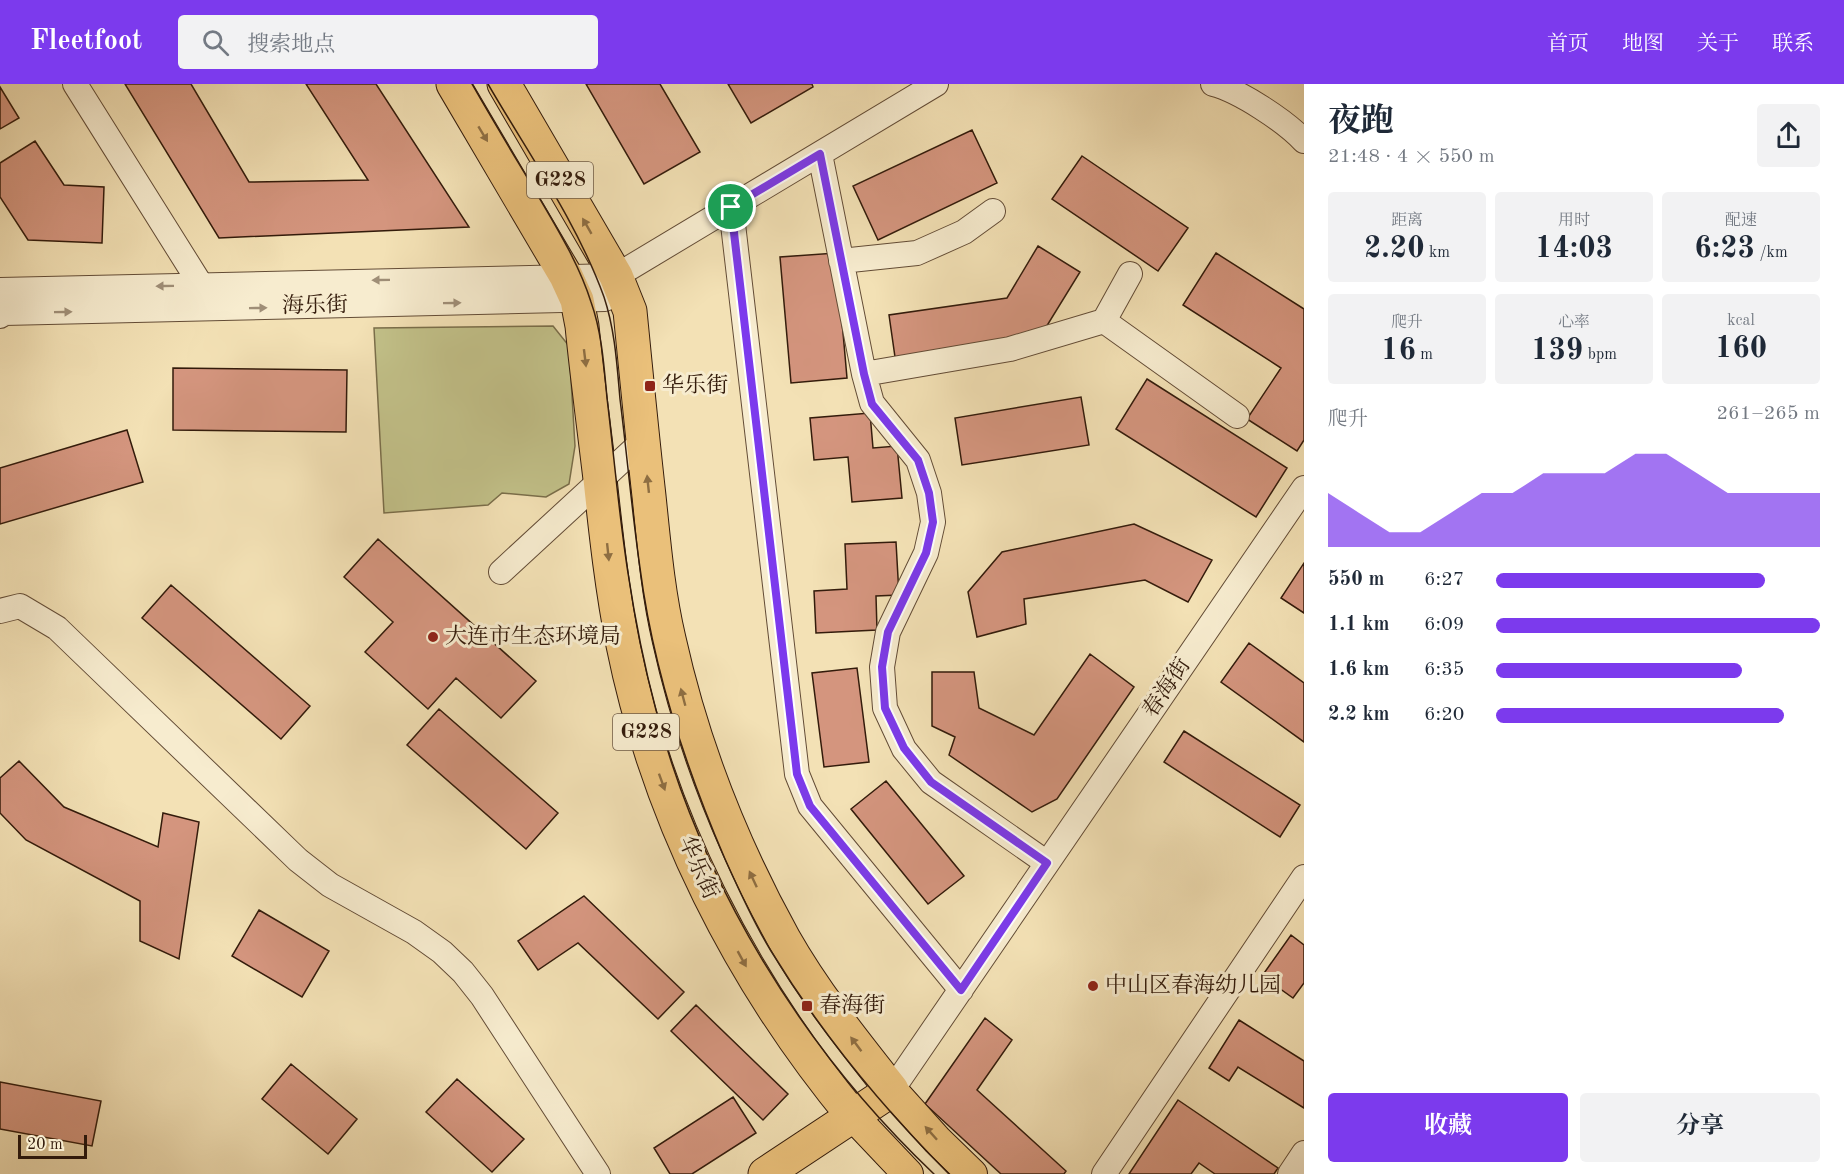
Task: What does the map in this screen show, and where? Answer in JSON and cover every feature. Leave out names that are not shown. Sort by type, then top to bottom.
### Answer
[{"type":"highway","name":"华乐街","points":[[453,84],[571,288],[582,326],[610,573],[623,646],[644,726],[687,847],[744,964],[814,1070],[853,1116]]},
{"type":"highway","name":"华乐街","points":[[504,84],[616,276],[630,311],[656,567],[668,638],[684,701],[706,768],[741,852],[785,940],[855,1043],[892,1090]]},
{"type":"highway","name":"春海街","points":[[765,1174],[892,1090]]},
{"type":"main road","points":[[892,1090],[937,1140],[972,1174]]},
{"type":"main road","points":[[853,1116],[908,1174]]},
{"type":"street","points":[[75,84],[201,285]]},
{"type":"street","name":"海乐街","points":[[1,306],[201,285],[571,288],[605,299],[616,276],[936,84]]},
{"type":"street","points":[[1213,84],[1230,88],[1294,131],[1304,141]]},
{"type":"street","points":[[820,154],[872,404],[918,460],[929,493],[933,522],[926,553],[888,632],[882,667],[885,708],[904,748],[931,782],[1047,863]]},
{"type":"street","points":[[731,207],[797,774],[810,806],[961,990]]},
{"type":"street","points":[[841,261],[917,253],[964,232],[993,211]]},
{"type":"street","points":[[864,374],[1010,349],[1104,321],[1130,274]]},
{"type":"street","name":"海乐街","points":[[1,306],[571,288]]},
{"type":"street","points":[[1104,321],[1237,416]]},
{"type":"street","points":[[501,572],[643,441]]},
{"type":"street","name":"春海街","points":[[892,1090],[1304,488]]},
{"type":"street","points":[[0,611],[20,606],[57,628],[298,860],[330,885],[414,932],[463,972],[482,996],[598,1174]]},
{"type":"street","points":[[1104,1174],[1304,876]]},
{"type":"street","points":[[1290,1174],[1304,1153]]},
{"type":"shaded area","points":[[553,326],[569,346],[575,446],[569,484],[546,497],[502,493],[488,505],[384,513],[374,328]]},
{"type":"building","points":[[125,84],[191,84],[249,182],[368,180],[306,84],[376,84],[469,227],[219,238]]},
{"type":"building","points":[[586,84],[660,84],[700,152],[644,184]]},
{"type":"building","points":[[728,84],[812,84],[813,87],[751,123]]},
{"type":"building","points":[[0,87],[19,118],[0,129]]},
{"type":"building","points":[[972,130],[997,183],[878,240],[853,186]]},
{"type":"building","points":[[35,141],[64,185],[104,187],[102,243],[28,240],[0,197],[0,163]]},
{"type":"building","points":[[1082,156],[1188,228],[1158,271],[1052,199]]},
{"type":"building","points":[[1038,246],[1080,272],[1040,337],[895,357],[889,315],[1007,298]]},
{"type":"building","points":[[836,253],[847,378],[791,383],[780,257]]},
{"type":"building","points":[[1216,253],[1304,309],[1304,440],[1297,451],[1247,419],[1281,368],[1183,305]]},
{"type":"building","points":[[173,368],[347,370],[346,432],[173,430]]},
{"type":"building","points":[[1147,379],[1287,468],[1256,517],[1116,429]]},
{"type":"building","points":[[1081,397],[1089,445],[962,465],[955,418]]},
{"type":"building","points":[[870,413],[873,448],[897,446],[902,498],[852,502],[848,457],[814,460],[810,418]]},
{"type":"building","points":[[127,430],[143,482],[0,524],[0,468]]},
{"type":"building","points":[[1134,524],[1212,560],[1188,602],[1145,580],[1024,599],[1026,624],[977,637],[968,592],[1002,552]]},
{"type":"building","name":"大连市生态环境局","points":[[378,539],[536,681],[501,718],[456,678],[428,709],[365,652],[393,622],[344,577]]},
{"type":"building","points":[[896,542],[899,595],[876,596],[877,630],[816,633],[814,591],[847,589],[845,544]]},
{"type":"building","points":[[1304,563],[1304,613],[1281,598]]},
{"type":"building","points":[[171,585],[310,706],[281,739],[142,618]]},
{"type":"building","points":[[1249,643],[1304,683],[1304,742],[1221,682]]},
{"type":"building","points":[[1090,654],[1134,687],[1057,799],[1032,812],[949,755],[955,737],[932,726],[932,672],[974,672],[979,708],[1034,735]]},
{"type":"building","points":[[857,668],[869,762],[824,767],[812,673]]},
{"type":"building","points":[[439,709],[558,813],[526,849],[407,745]]},
{"type":"building","points":[[1184,731],[1300,805],[1280,837],[1164,762]]},
{"type":"building","points":[[19,761],[64,807],[158,847],[163,813],[199,822],[179,959],[140,941],[140,901],[26,840],[0,813],[0,778]]},
{"type":"building","points":[[886,781],[964,876],[928,904],[851,809]]},
{"type":"building","points":[[584,896],[684,992],[658,1019],[578,943],[538,970],[518,941]]},
{"type":"building","points":[[259,910],[329,951],[302,997],[232,956]]},
{"type":"building","points":[[1291,935],[1304,945],[1304,983],[1293,998],[1262,976]]},
{"type":"building","points":[[696,1005],[788,1094],[763,1120],[671,1031]]},
{"type":"building","points":[[985,1018],[1012,1040],[977,1090],[1066,1171],[1064,1174],[1001,1174],[925,1104]]},
{"type":"building","points":[[1239,1020],[1304,1061],[1304,1108],[1238,1067],[1229,1081],[1209,1068]]},
{"type":"building","points":[[291,1064],[357,1119],[328,1154],[262,1099]]},
{"type":"building","points":[[457,1079],[524,1139],[492,1172],[426,1112]]},
{"type":"building","points":[[0,1082],[101,1101],[92,1146],[0,1129]]},
{"type":"building","points":[[733,1097],[756,1133],[692,1174],[670,1174],[654,1148]]},
{"type":"building","points":[[1178,1100],[1278,1168],[1274,1174],[1215,1174],[1199,1163],[1191,1174],[1129,1174]]},
{"type":"tram line","points":[[472,84],[567,246],[595,314],[602,350],[625,551],[640,642],[656,710],[676,775],[700,839],[763,961],[801,1019],[842,1074],[886,1126],[934,1174]]},
{"type":"tram line","points":[[488,84],[566,215],[604,297],[615,348],[637,547],[653,643],[672,716],[710,824],[746,906],[764,940],[810,1011],[876,1096],[949,1174]]},
{"type":"place","name":"华乐街","points":[[650,386]]},
{"type":"place","name":"大连市生态环境局","points":[[433,637]]},
{"type":"place","name":"中山区春海幼儿园","points":[[1093,986]]},
{"type":"place","name":"春海街","points":[[807,1006]]},
{"type":"route","points":[[820,154],[872,404],[918,460],[929,493],[933,522],[926,553],[888,632],[882,667],[885,708],[904,748],[931,782],[1047,863],[961,990],[810,806],[797,774],[731,207],[820,154]]}]
